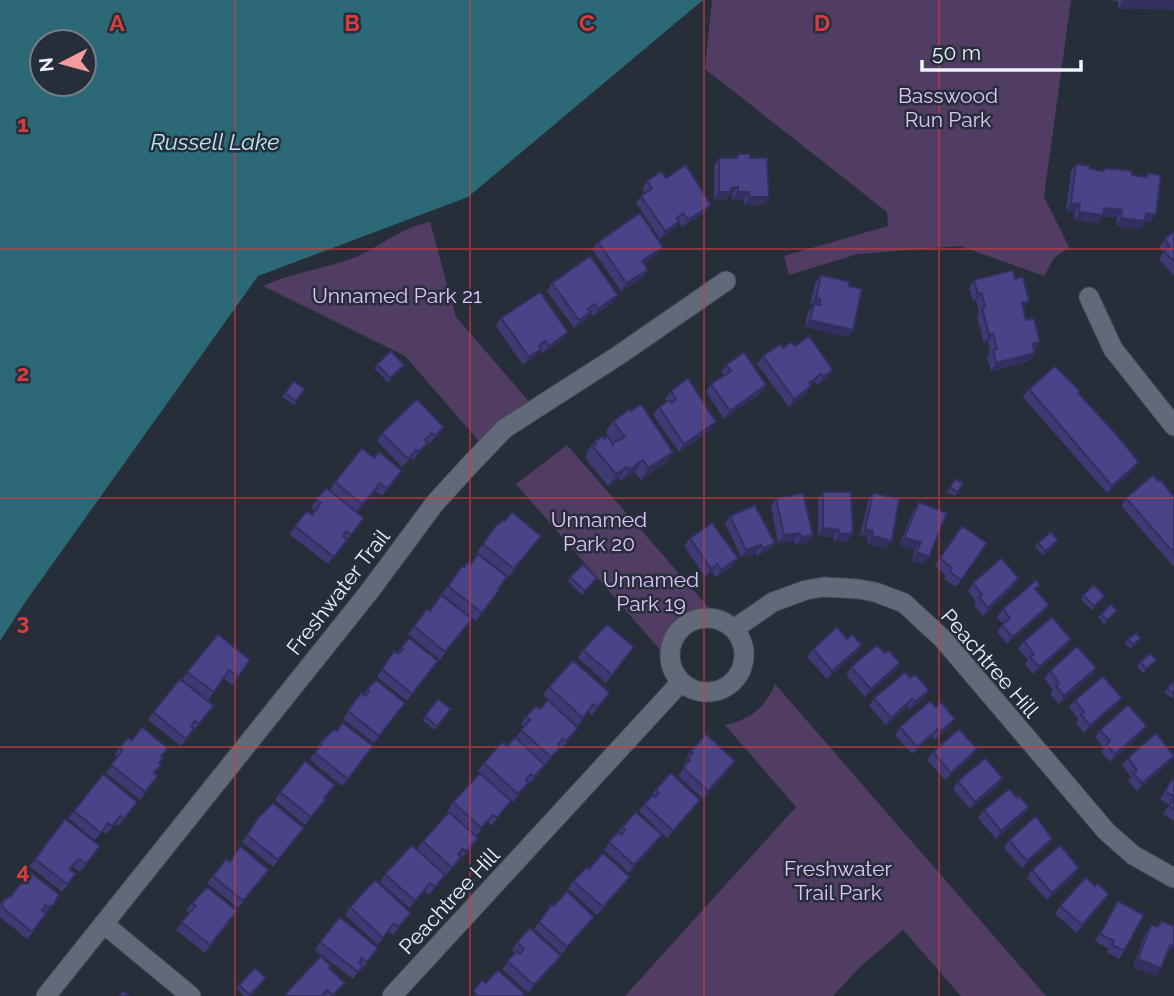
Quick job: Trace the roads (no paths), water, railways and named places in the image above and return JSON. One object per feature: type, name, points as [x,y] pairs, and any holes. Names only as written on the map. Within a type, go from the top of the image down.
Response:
[{"type":"street","name":"Freshwater Trail","points":[[46,996],[369,592],[435,503],[504,429],[619,355],[726,281]]},
{"type":"street","points":[[1089,297],[1113,349],[1174,426]]},
{"type":"street","name":"Peachtree Hill","points":[[734,629],[789,594],[824,587],[875,592],[904,603],[943,639],[1106,831],[1133,855],[1174,878]]},
{"type":"street","points":[[713,619],[734,629],[744,652],[743,665],[734,680],[717,691],[704,692],[681,682],[670,661],[674,638],[682,629],[690,622],[713,619]]},
{"type":"street","name":"Peachtree Hill","points":[[392,996],[681,682]]},
{"type":"street","points":[[105,925],[191,996]]},
{"type":"water","name":"Russell Lake","points":[[0,0],[703,0],[468,197],[258,276],[0,641]]},
{"type":"park label","name":"Basswood Run Park","points":[[948,107]]},
{"type":"park label","name":"Unnamed Park 21","points":[[397,295]]},
{"type":"park label","name":"Unnamed Park 20","points":[[599,531]]},
{"type":"park label","name":"Unnamed Park 19","points":[[651,591]]},
{"type":"park label","name":"Freshwater Trail Park","points":[[838,880]]}]
